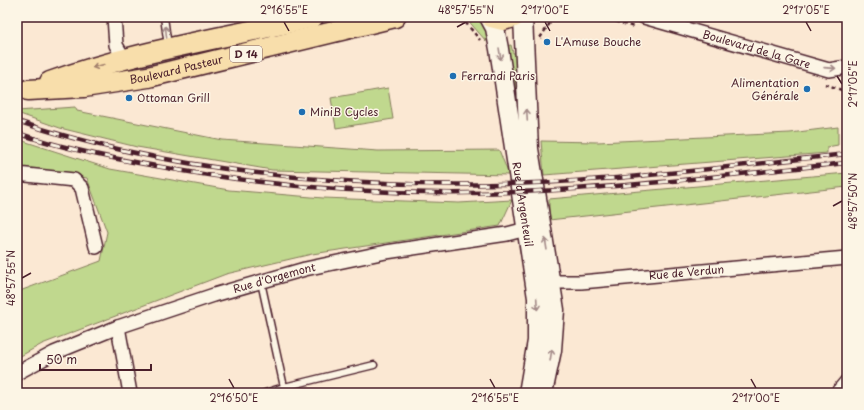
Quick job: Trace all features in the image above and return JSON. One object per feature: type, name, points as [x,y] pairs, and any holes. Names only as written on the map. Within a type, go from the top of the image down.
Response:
[{"type":"main road","name":"Boulevard Pasteur","points":[[23,92],[81,71],[172,47],[270,17]]},
{"type":"main road","name":"Boulevard Pasteur","points":[[172,47],[236,35],[313,17]]},
{"type":"main road","name":"Boulevard Pasteur","points":[[96,85],[149,65],[344,17]]},
{"type":"main road","name":"Boulevard Pasteur","points":[[23,92],[96,85],[148,77],[395,17]]},
{"type":"main road","points":[[490,17],[502,20],[514,17]]},
{"type":"main road","name":"Rue d'Argenteuil","points":[[490,17],[497,34],[534,225],[552,282],[555,310],[554,332],[543,393]]},
{"type":"main road","name":"Rue d'Argenteuil","points":[[523,17],[534,225],[533,265],[538,326],[536,356],[528,393]]},
{"type":"street","points":[[114,17],[116,45],[124,59]]},
{"type":"street","name":"Boulevard de la Gare","points":[[644,17],[829,70],[847,67]]},
{"type":"street","points":[[17,174],[74,180],[82,188],[96,247]]},
{"type":"street","name":"Rue d'Orgemont","points":[[17,373],[54,353],[118,327],[214,295],[305,269],[386,252],[534,225]]},
{"type":"street","name":"Rue de Verdun","points":[[552,282],[581,282],[847,258]]},
{"type":"street","points":[[533,265],[552,282]]},
{"type":"street","points":[[118,327],[130,393]]},
{"type":"street","points":[[837,393],[847,381]]},
{"type":"lane","points":[[164,17],[172,47]]},
{"type":"lane","points":[[261,282],[284,387]]},
{"type":"lane","points":[[266,393],[284,387],[374,365]]},
{"type":"path","points":[[461,17],[483,43]]},
{"type":"path","points":[[539,40],[554,17]]},
{"type":"green space","points":[[465,17],[477,17],[483,23],[491,40],[486,41]]},
{"type":"green space","points":[[511,45],[513,53],[517,53],[518,105],[515,106],[506,46]]},
{"type":"green space","points":[[388,88],[393,119],[336,128],[331,98]]},
{"type":"green space","points":[[75,107],[77,111],[222,140],[378,151],[499,150],[509,175],[272,170],[137,147],[60,128],[17,113],[17,111]]},
{"type":"green space","points":[[838,127],[838,145],[827,147],[827,153],[544,175],[541,141],[598,142],[790,133]]},
{"type":"green space","points":[[17,139],[110,169],[229,190],[323,198],[459,203],[512,200],[500,226],[312,254],[226,274],[42,344],[17,358],[17,292],[101,261],[107,232],[87,178],[21,167],[22,160],[17,159]]},
{"type":"green space","points":[[847,173],[847,187],[549,220],[549,199]]},
{"type":"railway","points":[[17,121],[74,138],[194,164],[255,173],[379,183],[543,183],[673,173],[847,154]]},
{"type":"railway","points":[[17,133],[68,148],[103,156],[206,175],[306,187],[407,193],[508,192],[594,188],[667,182],[847,163]]},
{"type":"place","name":"L'Amuse Bouche","points":[[547,42]]},
{"type":"place","name":"Ferrandi Paris","points":[[453,76]]},
{"type":"place","name":"Alimentation Générale","points":[[807,89]]},
{"type":"place","name":"Ottoman Grill","points":[[129,98]]},
{"type":"place","name":"MiniB Cycles","points":[[302,112]]}]
